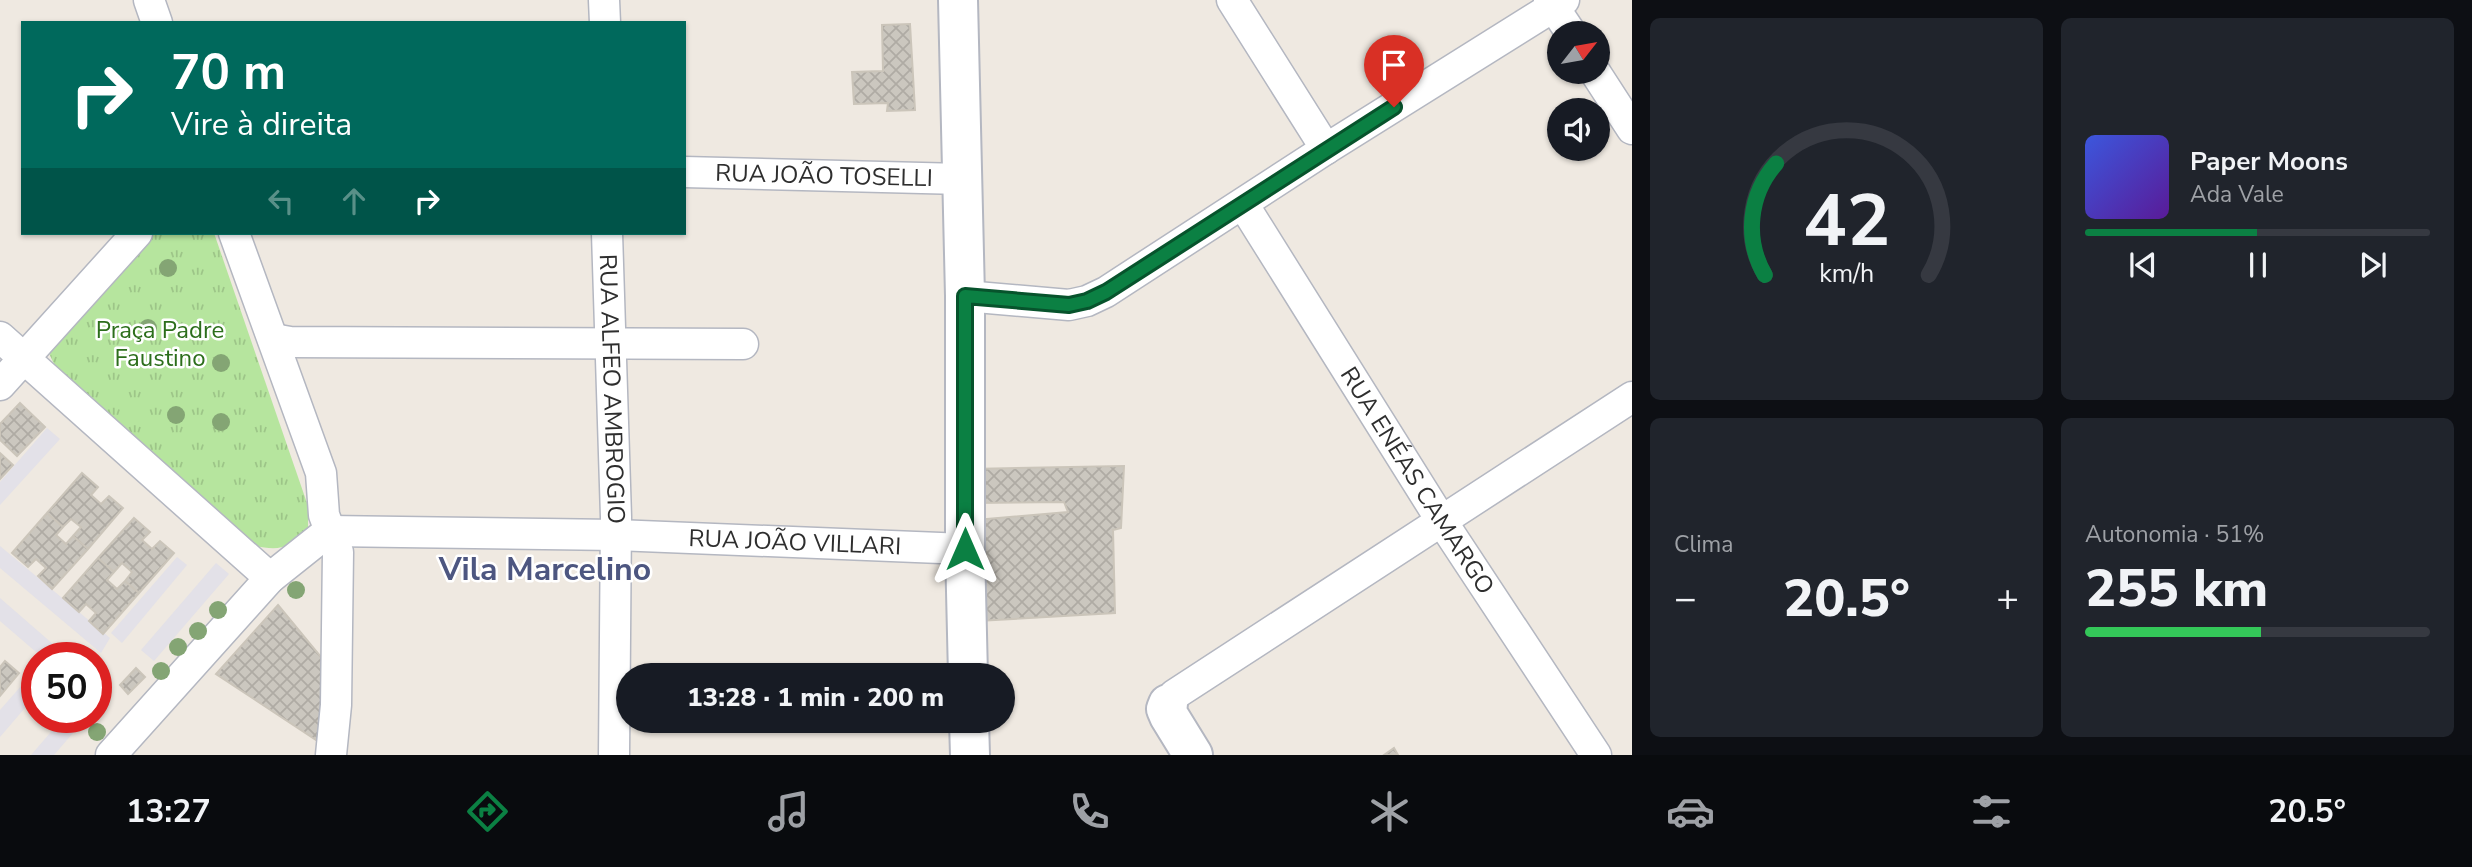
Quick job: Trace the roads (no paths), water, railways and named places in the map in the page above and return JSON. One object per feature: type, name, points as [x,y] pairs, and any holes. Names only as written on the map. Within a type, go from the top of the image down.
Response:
[{"type":"main road","points":[[958,0],[965,296],[968,663]]},
{"type":"main road","points":[[1168,704],[1168,716],[1193,755]]},
{"type":"main road","points":[[969,733],[970,755]]},
{"type":"street","points":[[149,0],[156,21]]},
{"type":"street","points":[[604,0],[605,21]]},
{"type":"street","points":[[1232,0],[1325,149]]},
{"type":"street","points":[[965,296],[1069,305],[1087,301],[1106,292],[1555,2],[1565,21]]},
{"type":"street","points":[[1603,84],[1632,129]]},
{"type":"street","name":"RUA JOÃO TOSELLI","points":[[686,172],[962,179]]},
{"type":"street","name":"RUA ENÉAS CAMARGO","points":[[1243,204],[1441,520],[1596,755]]},
{"type":"street","points":[[0,385],[134,235]]},
{"type":"street","points":[[235,235],[321,472],[324,515],[338,552],[336,705],[331,755]]},
{"type":"street","name":"RUA ALFEO AMBROGIO","points":[[607,235],[616,535],[614,755]]},
{"type":"street","points":[[0,337],[270,578]]},
{"type":"street","points":[[273,340],[743,344]]},
{"type":"street","points":[[1168,704],[1174,695],[1632,397]]},
{"type":"street","points":[[111,755],[270,578],[329,531]]},
{"type":"street","name":"RUA JOÃO VILLARI","points":[[329,531],[616,535],[965,549]]},
{"type":"district","name":"Vila Marcelino","points":[[545,569]]},
{"type":"park label","name":"Praça Padre Faustino","points":[[160,344]]}]
